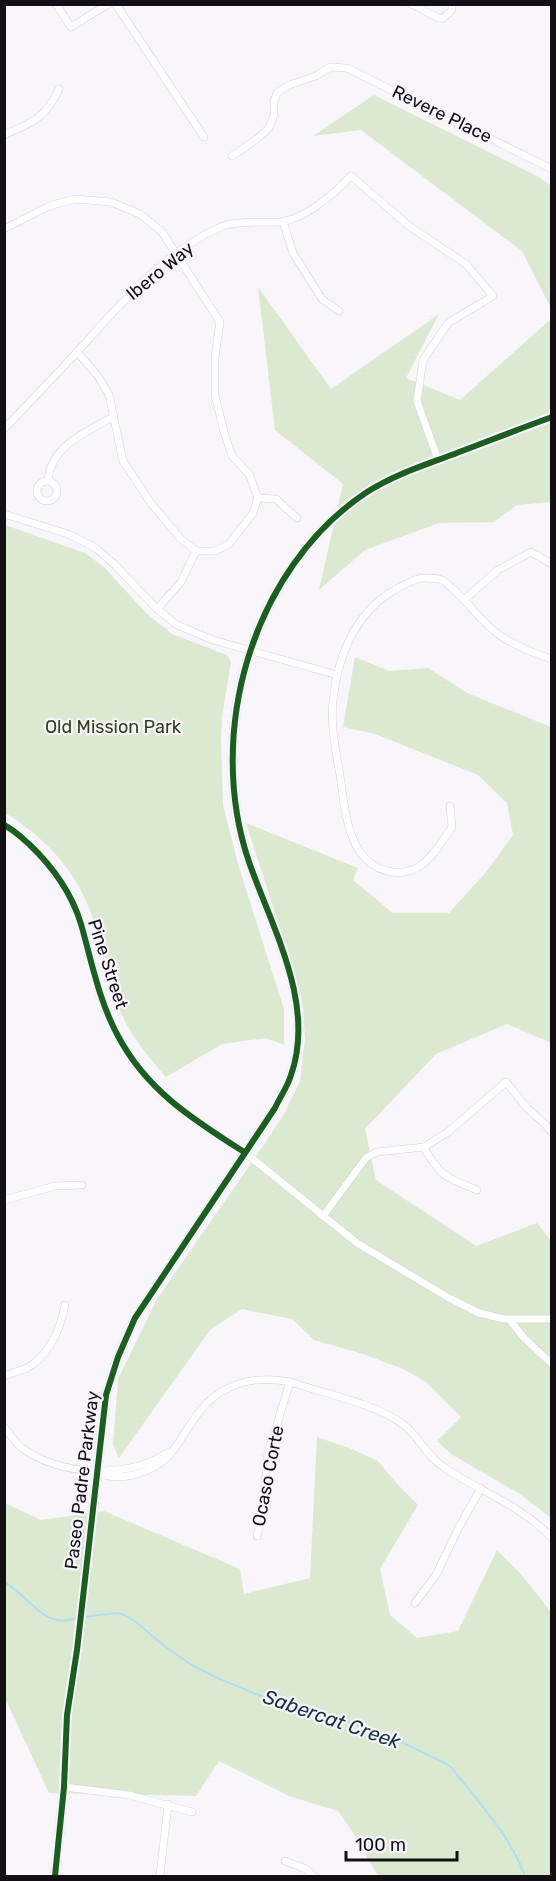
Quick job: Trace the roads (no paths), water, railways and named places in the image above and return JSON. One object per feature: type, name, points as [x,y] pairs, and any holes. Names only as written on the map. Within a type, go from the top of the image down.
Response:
[{"type":"main road","name":"Paseo Padre Parkway","points":[[55,1876],[64,1787],[67,1716],[77,1650],[82,1590],[106,1395],[118,1356],[135,1318],[275,1108],[291,1075],[298,1041],[297,1007],[288,966],[248,859],[235,806],[233,748],[249,649],[274,592],[299,555],[342,509],[400,473],[552,417]]},
{"type":"street","points":[[56,4],[71,27],[108,4]]},
{"type":"street","points":[[114,4],[124,15],[204,136]]},
{"type":"street","points":[[411,4],[431,16],[442,19],[452,10],[452,4]]},
{"type":"street","name":"Revere Place","points":[[232,156],[270,128],[274,115],[274,101],[278,93],[289,85],[316,76],[330,67],[347,68],[552,169]]},
{"type":"street","points":[[4,135],[34,122],[52,106],[59,89]]},
{"type":"street","name":"Ibero Way","points":[[4,429],[125,298],[177,252],[218,228],[240,223],[283,221],[316,207],[335,194],[351,176],[409,226],[466,264],[493,296],[448,323],[423,360],[417,401],[438,460]]},
{"type":"street","points":[[5,226],[49,206],[75,199],[111,202],[140,214],[162,232],[177,252],[220,322],[215,356],[215,394],[232,456],[249,474],[258,498],[253,513],[229,544],[215,551],[196,551],[181,539],[150,502],[123,460],[109,394],[98,376],[77,352]]},
{"type":"street","points":[[283,221],[293,253],[322,299],[339,311]]},
{"type":"street","points":[[48,480],[49,467],[76,437],[113,417]]},
{"type":"street","points":[[258,498],[276,499],[297,518]]},
{"type":"street","points":[[4,514],[68,534],[96,548],[156,609],[177,625],[213,639],[338,675]]},
{"type":"street","points":[[156,609],[182,582],[196,551]]},
{"type":"street","points":[[465,599],[498,570],[531,552],[552,564]]},
{"type":"street","points":[[450,806],[452,827],[421,866],[408,871],[394,873],[381,870],[369,863],[353,840],[344,805],[334,740],[333,702],[338,675],[348,642],[355,628],[381,598],[398,588],[422,578],[442,580],[465,599],[496,633],[525,651],[552,659]]},
{"type":"street","name":"Pine Street","points":[[4,825],[13,829],[41,856],[65,887],[81,922],[100,998],[118,1037],[135,1064],[160,1093],[183,1112],[244,1152],[357,1244],[449,1298],[480,1313],[509,1319],[552,1319]]},
{"type":"street","points":[[323,1216],[366,1158],[377,1152],[424,1147],[448,1132],[506,1082],[527,1108],[552,1133]]},
{"type":"street","points":[[424,1147],[433,1165],[450,1180],[477,1190]]},
{"type":"street","points":[[4,1200],[55,1186],[82,1185]]},
{"type":"street","points":[[4,1376],[27,1367],[48,1348],[60,1327],[64,1305]]},
{"type":"street","points":[[509,1319],[524,1338],[552,1364]]},
{"type":"street","points":[[4,1427],[20,1447],[42,1460],[65,1468],[97,1472],[106,1477],[116,1478],[144,1472],[163,1462],[208,1402],[225,1390],[253,1380],[276,1379],[389,1415],[405,1426],[442,1467],[515,1508],[534,1521],[552,1538]]},
{"type":"street","name":"Ocaso Corte","points":[[257,1536],[268,1453],[290,1382]]},
{"type":"street","points":[[415,1603],[436,1575],[481,1488]]},
{"type":"street","points":[[64,1787],[129,1795],[192,1812]]},
{"type":"street","points":[[160,1876],[168,1804]]},
{"type":"street","points":[[285,1861],[306,1869],[313,1876]]},
{"type":"waterway","name":"Sabercat Creek","points":[[4,1582],[46,1616],[65,1621],[77,1618]]},
{"type":"waterway","name":"Sabercat Creek","points":[[83,1617],[122,1614],[136,1622],[190,1664],[215,1677],[292,1709],[347,1721],[389,1736],[445,1763],[452,1768],[483,1806],[511,1847],[525,1876]]},
{"type":"park label","name":"Old Mission Park","points":[[113,727]]}]
